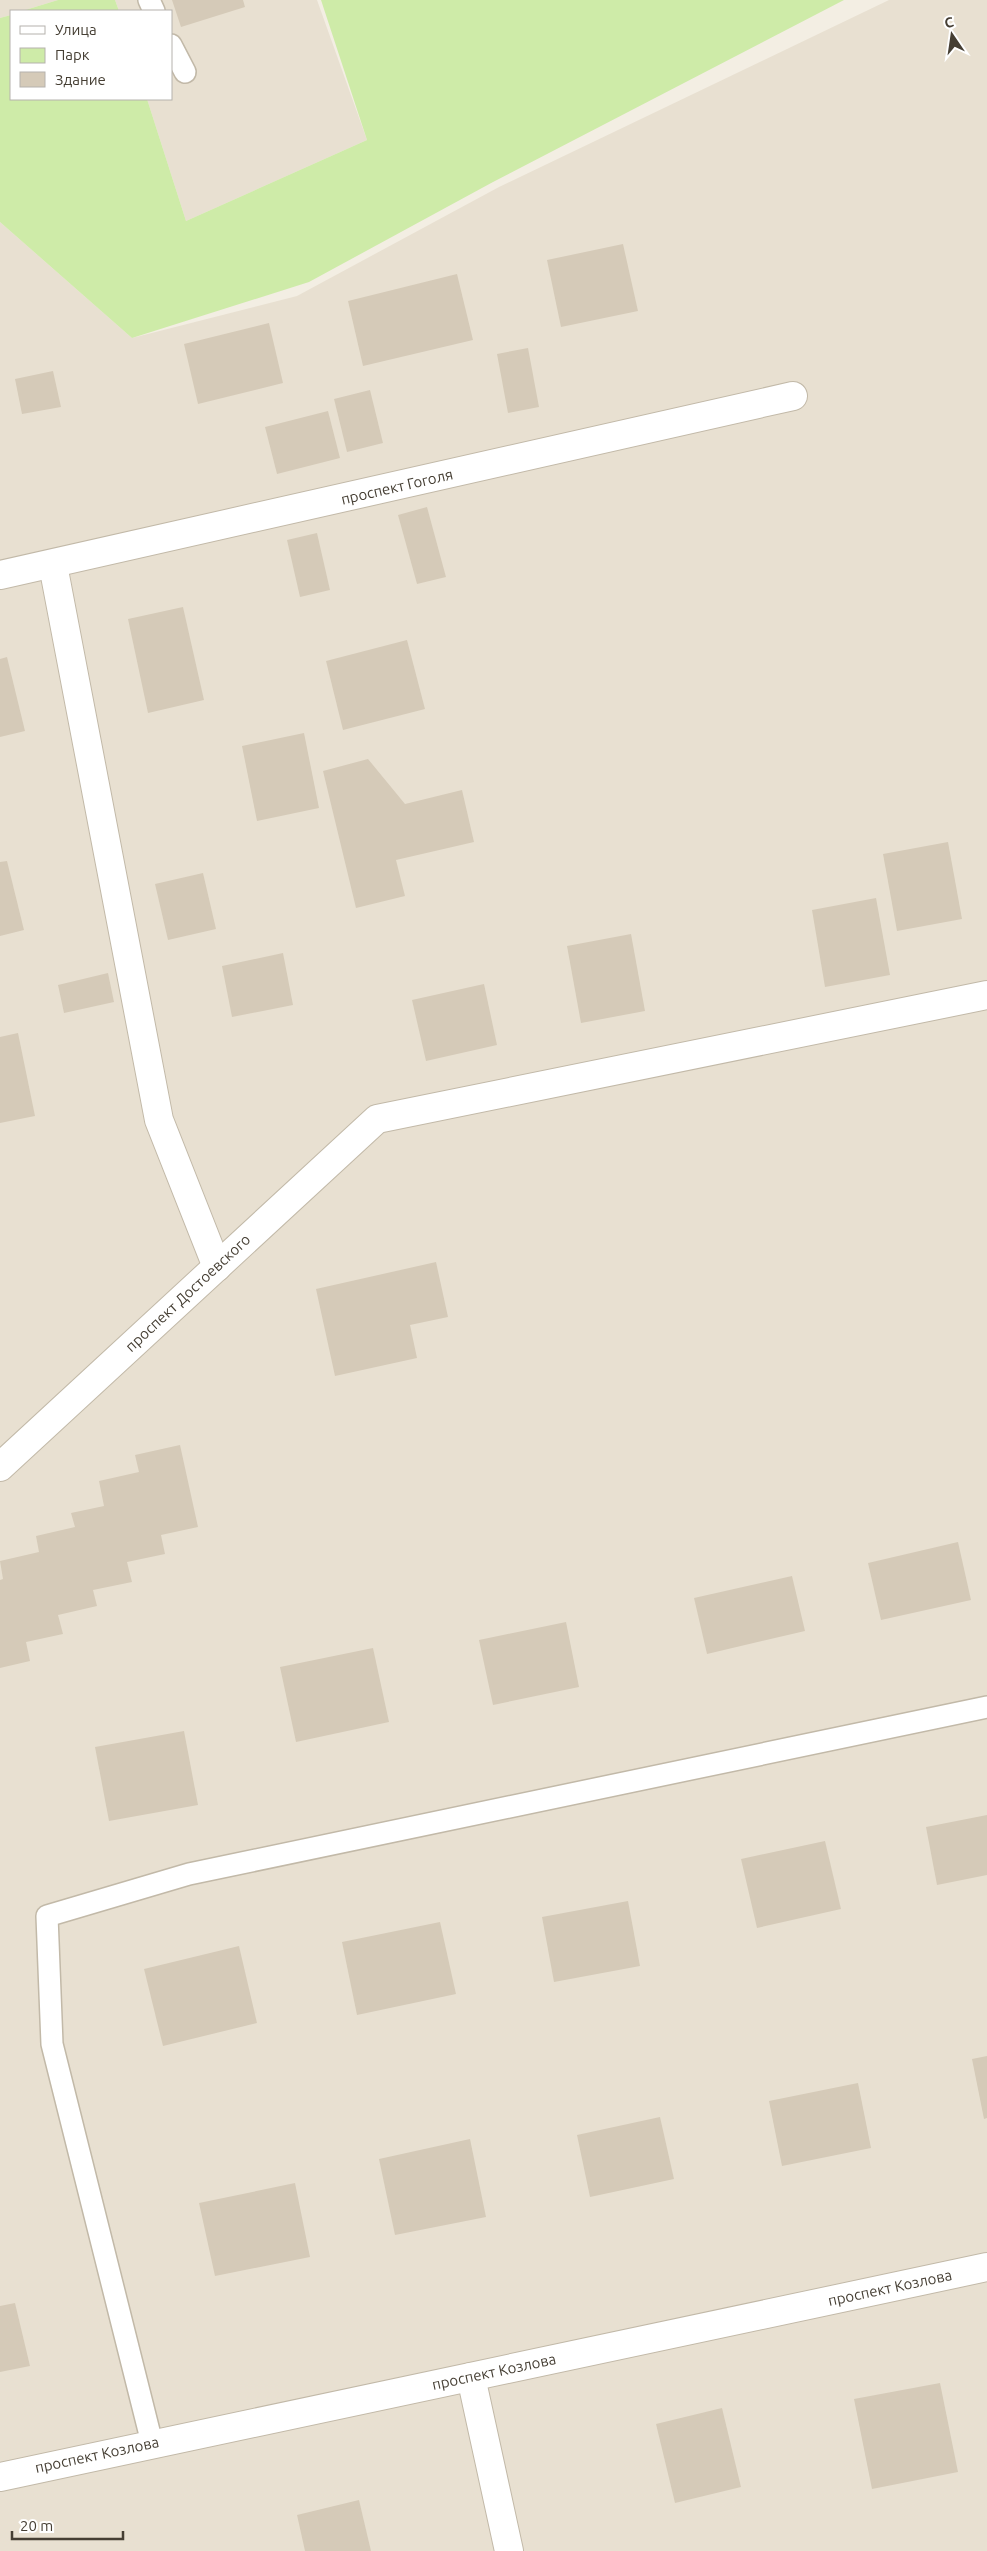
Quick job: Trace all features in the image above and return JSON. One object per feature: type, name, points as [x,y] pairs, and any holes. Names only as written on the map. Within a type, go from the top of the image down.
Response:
[{"type":"street","name":"проспект Гоголя","points":[[0,576],[793,396]]},
{"type":"street","points":[[53,565],[159,1120],[217,1267]]},
{"type":"street","name":"проспект Достоевского","points":[[0,1467],[377,1119],[987,995]]},
{"type":"street","name":"проспект Козлова","points":[[0,2476],[987,2267]]},
{"type":"street","points":[[471,2377],[509,2551]]},
{"type":"lane","points":[[172,47],[185,72]]},
{"type":"lane","points":[[152,2443],[52,2044],[46,1916],[189,1874],[987,1707]]},
{"type":"shaded area","points":[[0,0],[58,0],[25,10],[10,10],[10,15],[0,18]]},
{"type":"shaded area","points":[[115,0],[317,0],[367,140],[186,221],[147,100],[172,100],[172,10],[119,10]]},
{"type":"shaded area","points":[[889,0],[987,0],[987,2551],[0,2551],[0,222],[132,338],[297,296],[499,187]]},
{"type":"green space","points":[[58,0],[115,0],[119,10],[25,10]]},
{"type":"green space","points":[[321,0],[844,0],[493,182],[309,282],[132,338],[0,222],[0,18],[10,15],[10,100],[147,100],[186,221],[367,140]]},
{"type":"building","points":[[172,0],[243,0],[245,7],[181,27]]},
{"type":"building","points":[[623,244],[638,311],[561,327],[547,260]]},
{"type":"building","points":[[457,274],[473,340],[363,366],[348,301]]},
{"type":"building","points":[[269,323],[283,383],[198,404],[184,344]]},
{"type":"building","points":[[528,348],[539,407],[508,413],[497,354]]},
{"type":"building","points":[[53,371],[61,407],[22,414],[15,379]]},
{"type":"building","points":[[370,390],[383,443],[347,452],[334,399]]},
{"type":"building","points":[[328,411],[340,458],[277,474],[265,427]]},
{"type":"building","points":[[427,507],[446,577],[417,584],[398,515]]},
{"type":"building","points":[[317,533],[330,590],[300,597],[287,540]]},
{"type":"building","points":[[183,607],[204,700],[148,713],[128,619]]},
{"type":"building","points":[[407,640],[425,709],[343,730],[326,661]]},
{"type":"building","points":[[7,657],[25,731],[0,737],[0,659]]},
{"type":"building","points":[[304,733],[319,808],[257,821],[242,746]]},
{"type":"building","points":[[368,759],[405,804],[462,790],[474,842],[396,860],[405,896],[356,908],[323,771]]},
{"type":"building","points":[[948,842],[962,919],[897,931],[883,854]]},
{"type":"building","points":[[7,861],[24,930],[0,936],[0,862]]},
{"type":"building","points":[[203,873],[216,929],[168,940],[155,884]]},
{"type":"building","points":[[876,898],[890,975],[825,987],[812,910]]},
{"type":"building","points":[[631,934],[645,1011],[581,1023],[567,946]]},
{"type":"building","points":[[283,953],[293,1005],[232,1017],[222,966]]},
{"type":"building","points":[[108,973],[114,1002],[64,1013],[58,985]]},
{"type":"building","points":[[484,984],[497,1045],[426,1061],[412,1000]]},
{"type":"building","points":[[18,1033],[35,1116],[0,1123],[0,1037]]},
{"type":"building","points":[[436,1262],[448,1317],[410,1325],[417,1358],[335,1376],[316,1289]]},
{"type":"building","points":[[180,1445],[198,1527],[161,1535],[165,1554],[127,1562],[132,1582],[93,1590],[97,1606],[58,1615],[63,1634],[26,1642],[30,1661],[0,1668],[0,1580],[3,1579],[0,1561],[39,1552],[36,1536],[75,1527],[71,1513],[104,1506],[99,1481],[139,1472],[135,1455]]},
{"type":"building","points":[[958,1542],[971,1600],[881,1620],[868,1563]]},
{"type":"building","points":[[792,1576],[805,1631],[707,1654],[694,1598]]},
{"type":"building","points":[[566,1622],[579,1687],[493,1705],[479,1640]]},
{"type":"building","points":[[373,1648],[389,1722],[296,1742],[280,1667]]},
{"type":"building","points":[[184,1731],[198,1805],[109,1821],[95,1747]]},
{"type":"building","points":[[987,1815],[987,1875],[937,1885],[926,1827]]},
{"type":"building","points":[[825,1841],[841,1909],[757,1928],[741,1859]]},
{"type":"building","points":[[628,1901],[640,1966],[554,1982],[542,1917]]},
{"type":"building","points":[[440,1922],[456,1994],[357,2015],[342,1942]]},
{"type":"building","points":[[239,1946],[257,2023],[163,2046],[144,1969]]},
{"type":"building","points":[[987,2056],[987,2118],[984,2119],[972,2059]]},
{"type":"building","points":[[858,2083],[871,2148],[782,2166],[769,2101]]},
{"type":"building","points":[[660,2117],[674,2179],[590,2197],[577,2135]]},
{"type":"building","points":[[470,2139],[486,2217],[395,2235],[379,2159]]},
{"type":"building","points":[[295,2183],[310,2257],[215,2276],[199,2203]]},
{"type":"building","points":[[15,2303],[30,2366],[0,2372],[0,2306]]},
{"type":"building","points":[[940,2383],[958,2472],[872,2489],[854,2399]]},
{"type":"building","points":[[722,2408],[741,2487],[675,2503],[656,2424]]},
{"type":"building","points":[[359,2500],[371,2551],[305,2551],[297,2515]]}]
